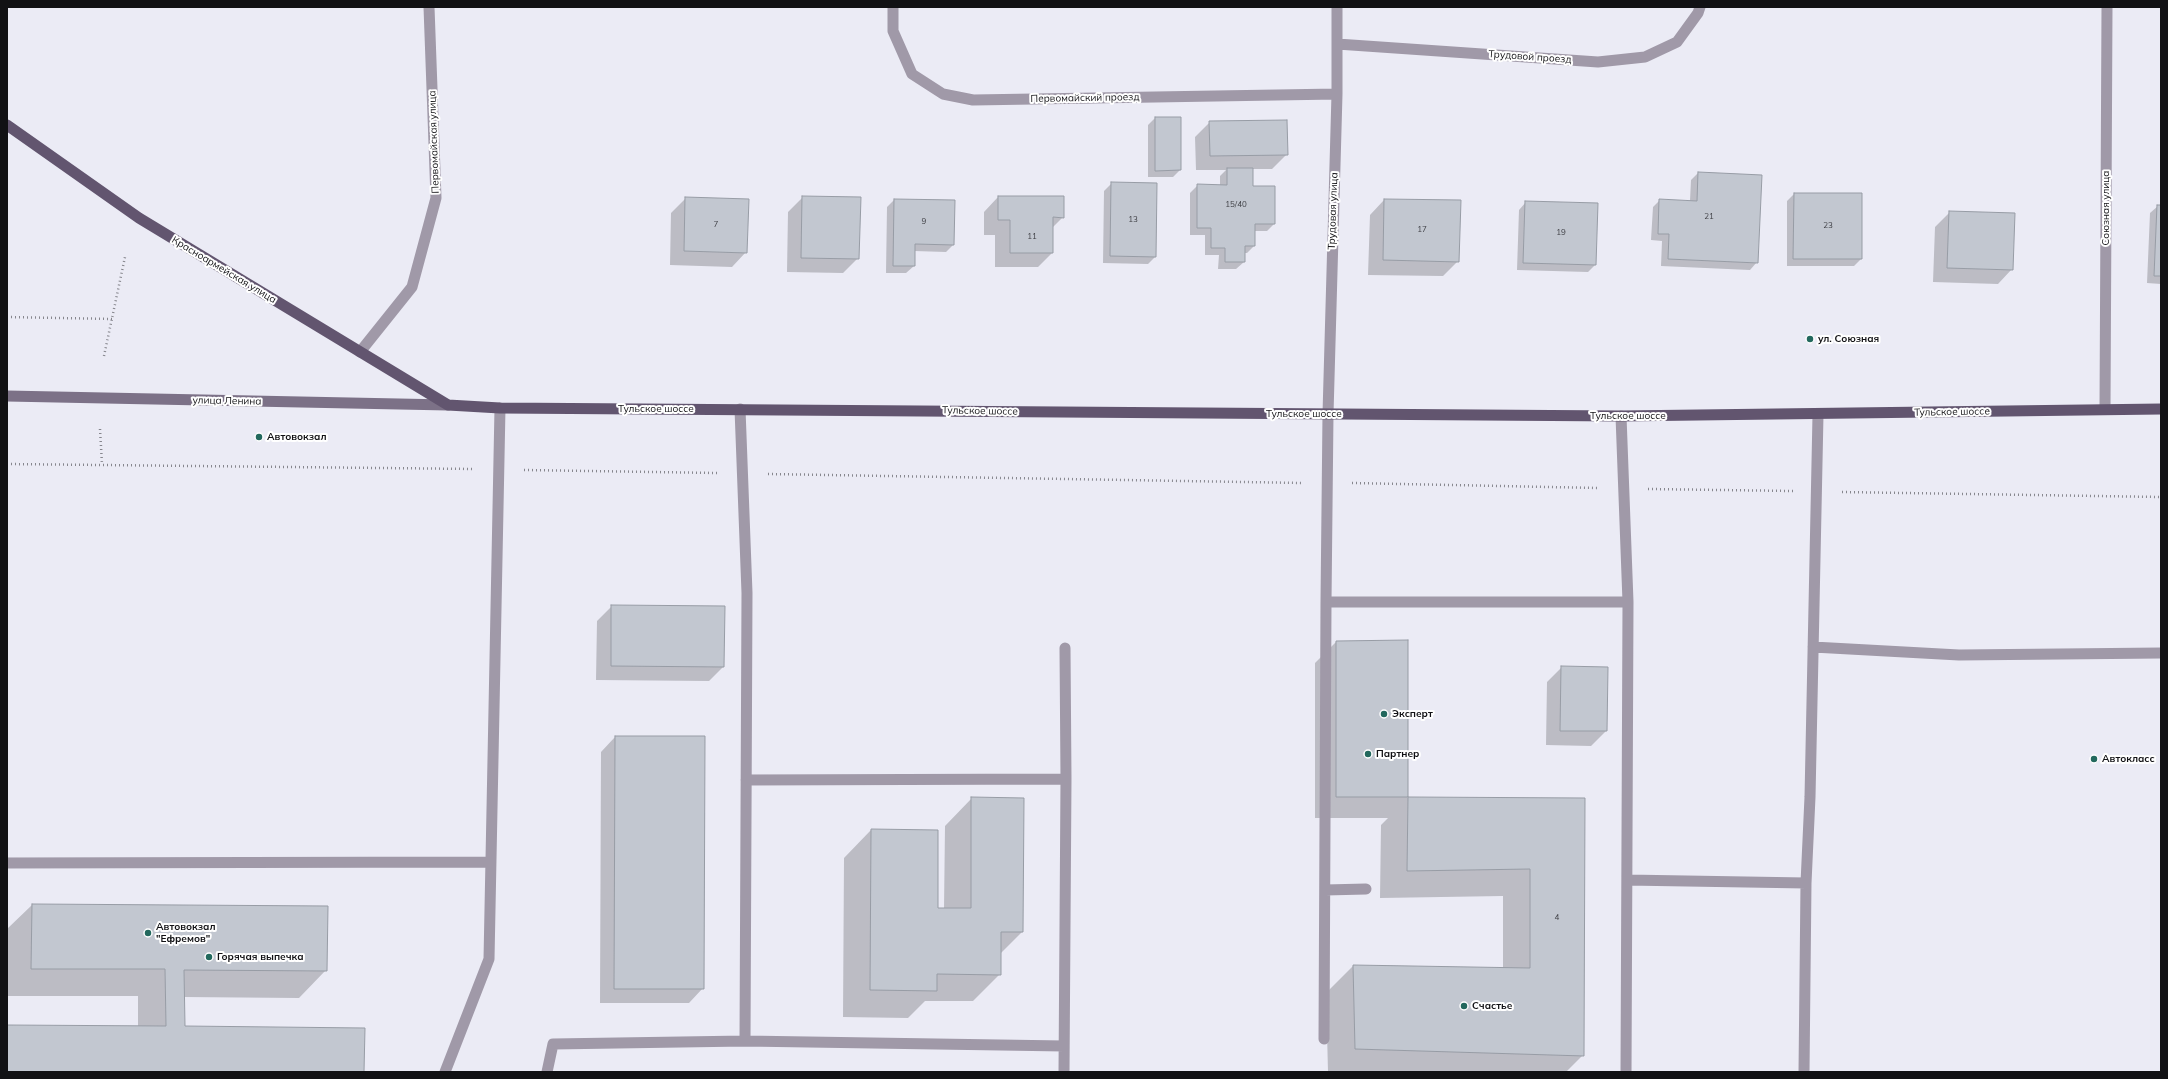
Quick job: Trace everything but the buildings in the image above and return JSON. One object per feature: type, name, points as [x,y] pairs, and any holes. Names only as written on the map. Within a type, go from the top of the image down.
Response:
[{"type":"main road","name":"Красноармейская улица","points":[[7,125],[139,218],[448,405]]},
{"type":"main road","name":"улица Ленина","points":[[7,396],[448,405]]},
{"type":"main road","name":"Тульское шоссе","points":[[448,405],[500,408],[1621,416],[1818,415],[2161,408]]},
{"type":"street","name":"Первомайская улица","points":[[360,352],[412,288],[436,198],[429,7]]},
{"type":"street","name":"Первомайский проезд","points":[[893,7],[893,30],[912,74],[943,94],[973,100],[1337,94]]},
{"type":"street","name":"Трудовая улица","points":[[1324,1039],[1327,483],[1337,94],[1336,7]]},
{"type":"street","name":"Трудовой проезд","points":[[1336,44],[1598,62],[1645,58],[1678,42],[1698,13],[1700,7]]},
{"type":"street","name":"Союзная улица","points":[[2105,409],[2107,7]]},
{"type":"street","points":[[445,1072],[490,959],[500,408]]},
{"type":"street","points":[[740,409],[747,593],[745,1041]]},
{"type":"street","points":[[1804,1072],[1806,882],[1810,797],[1818,415]]},
{"type":"street","points":[[1621,416],[1628,602],[1626,1072]]},
{"type":"street","points":[[1326,602],[1628,602]]},
{"type":"street","points":[[1813,647],[1959,654],[2161,653]]},
{"type":"street","points":[[1064,1072],[1066,779],[1065,648]]},
{"type":"street","points":[[746,780],[1066,779]]},
{"type":"street","points":[[7,863],[491,862]]},
{"type":"street","points":[[1627,880],[1806,882]]},
{"type":"street","points":[[1325,890],[1366,889]]},
{"type":"street","points":[[547,1072],[553,1044],[745,1041],[1064,1046]]},
{"type":"path","points":[[104,356],[126,257]]},
{"type":"path","points":[[7,317],[112,319]]},
{"type":"path","points":[[100,430],[102,464]]},
{"type":"path","points":[[7,464],[499,470],[2161,497]]},
{"type":"place","name":"ул. Союзная","points":[[1810,339]]},
{"type":"place","name":"Автовокзал","points":[[259,437]]},
{"type":"place","name":"Эксперт","points":[[1384,714]]},
{"type":"place","name":"Партнер","points":[[1368,754]]},
{"type":"place","name":"Автокласс","points":[[2094,759]]},
{"type":"place","name":"Автовокзал \"Ефремов\"","points":[[148,933]]},
{"type":"place","name":"Горячая выпечка","points":[[209,957]]},
{"type":"place","name":"Счастье","points":[[1464,1006]]}]
